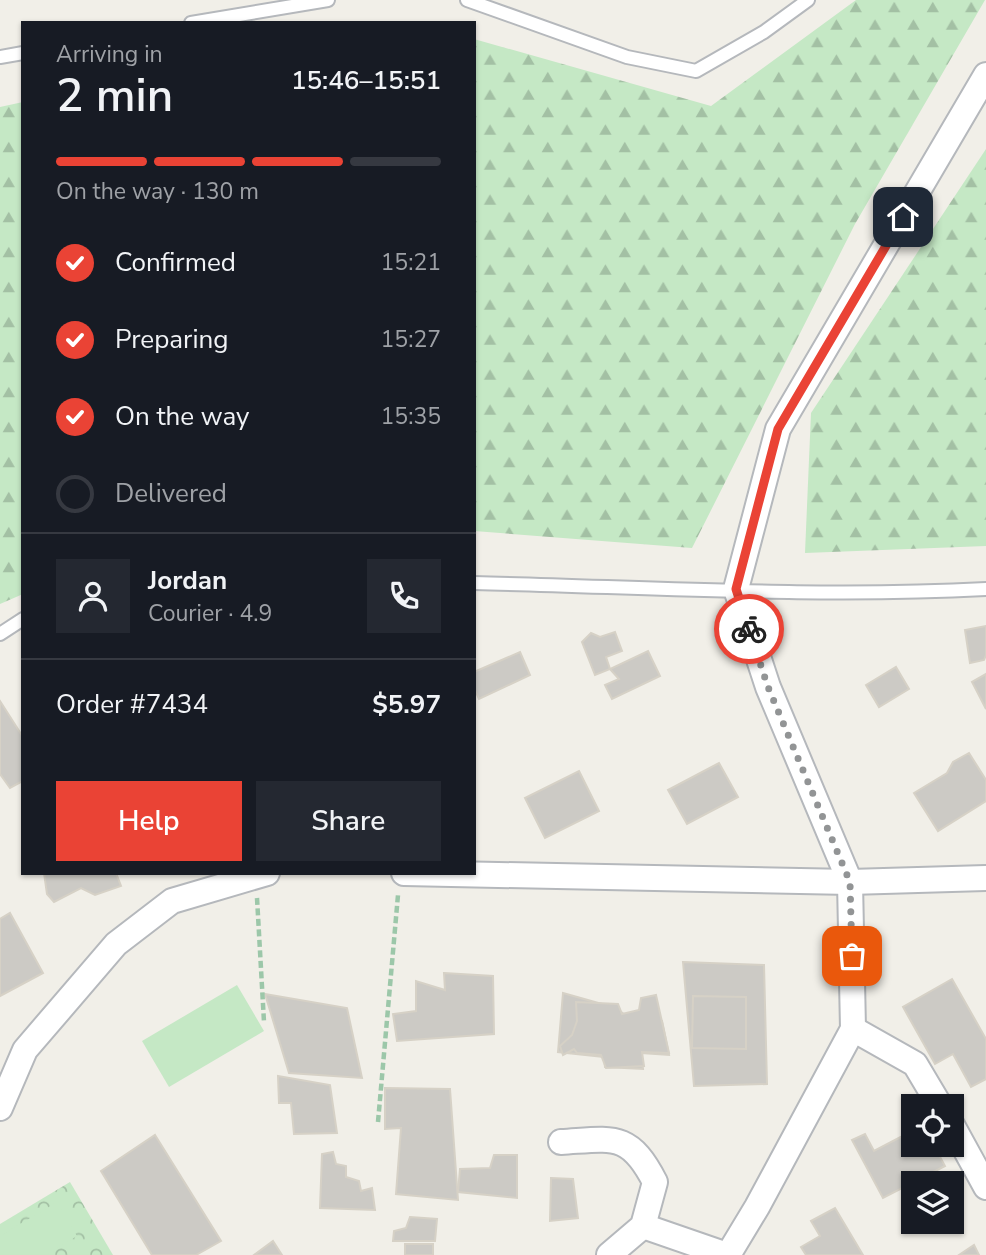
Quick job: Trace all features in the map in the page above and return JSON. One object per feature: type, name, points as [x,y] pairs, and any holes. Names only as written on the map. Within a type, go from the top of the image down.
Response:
[{"type":"street","points":[[643,1226],[727,1255],[757,1207],[853,1029],[850,882],[768,687],[736,589],[778,429],[986,75]]},
{"type":"street","points":[[0,1108],[26,1051],[116,944],[172,901],[261,875]]},
{"type":"street","points":[[401,880],[850,882],[986,878]]},
{"type":"street","points":[[853,1029],[915,1064],[933,1094]]},
{"type":"street","points":[[561,1142],[613,1139],[641,1155],[654,1182],[643,1226],[608,1255]]},
{"type":"street","points":[[964,1147],[986,1187]]},
{"type":"lane","points":[[203,21],[328,0]]},
{"type":"lane","points":[[467,0],[627,57],[696,71],[764,32],[808,0]]},
{"type":"lane","points":[[0,57],[21,53]]},
{"type":"lane","points":[[476,583],[736,589],[828,594],[986,589]]},
{"type":"lane","points":[[0,634],[21,620]]},
{"type":"path","points":[[261,875],[264,1022]]},
{"type":"path","points":[[378,1122],[401,880]]},
{"type":"green space","points":[[856,0],[985,0],[855,224],[692,548],[476,531],[476,40],[711,106]]},
{"type":"green space","points":[[21,102],[21,595],[0,604],[0,107]]},
{"type":"green space","points":[[986,149],[986,546],[805,553],[811,413]]},
{"type":"green space","points":[[237,985],[264,1031],[169,1087],[142,1041]]},
{"type":"green space","points":[[70,1182],[113,1255],[0,1255],[0,1224]]},
{"type":"green space","points":[[57,1202],[77,1236],[45,1255],[0,1255],[0,1236]]},
{"type":"building","points":[[986,626],[984,660],[970,663],[965,630]]},
{"type":"building","points":[[615,632],[622,651],[606,657],[610,669],[595,675],[582,642],[591,633],[600,637]]},
{"type":"building","points":[[648,651],[660,676],[612,699],[605,685],[619,679],[610,669]]},
{"type":"building","points":[[520,652],[530,675],[479,699],[476,692],[476,671]]},
{"type":"building","points":[[896,667],[909,689],[879,707],[866,685]]},
{"type":"building","points":[[986,674],[986,709],[972,682]]},
{"type":"building","points":[[0,701],[21,734],[21,782],[10,788],[0,774]]},
{"type":"building","points":[[969,753],[986,780],[986,801],[938,831],[914,793],[947,773],[953,762]]},
{"type":"building","points":[[719,763],[738,797],[687,824],[668,790]]},
{"type":"building","points":[[579,771],[599,811],[545,838],[525,798]]},
{"type":"building","points":[[44,875],[117,875],[121,886],[95,895],[81,888],[54,902],[47,894]]},
{"type":"building","points":[[10,913],[43,973],[0,996],[0,919]]},
{"type":"building","points":[[683,962],[764,965],[767,1084],[694,1086]]},
{"type":"building","points":[[444,973],[493,976],[494,1034],[397,1041],[393,1014],[416,1011],[416,981],[445,990]]},
{"type":"building","points":[[952,979],[986,1039],[986,1079],[971,1087],[953,1054],[935,1064],[903,1007]]},
{"type":"building","points":[[563,993],[616,1008],[625,1015],[662,1021],[669,1055],[641,1053],[643,1069],[605,1067],[604,1057],[558,1052]]},
{"type":"building","points":[[265,994],[347,1008],[362,1078],[289,1073]]},
{"type":"building","points":[[656,995],[669,1053],[642,1052],[644,1066],[606,1068],[601,1055],[577,1053],[574,1049],[563,1055],[560,1046],[572,1035],[577,1021],[576,1002],[618,1004],[622,1014],[639,1010],[641,998]]},
{"type":"building","points":[[693,996],[746,997],[746,1049],[692,1048]]},
{"type":"building","points":[[278,1076],[330,1085],[337,1133],[294,1134],[291,1103],[279,1103]]},
{"type":"building","points":[[385,1088],[450,1089],[458,1200],[396,1194],[401,1128],[385,1129]]},
{"type":"building","points":[[865,1134],[874,1151],[901,1137],[901,1157],[940,1157],[945,1166],[935,1171],[901,1171],[901,1189],[883,1198],[852,1140]]},
{"type":"building","points":[[155,1135],[221,1241],[196,1255],[152,1255],[101,1171]]},
{"type":"building","points":[[333,1152],[336,1164],[346,1166],[346,1177],[359,1181],[361,1191],[372,1188],[375,1210],[320,1208],[322,1154]]},
{"type":"building","points":[[494,1155],[517,1155],[517,1198],[458,1192],[460,1169],[490,1168]]},
{"type":"building","points":[[551,1178],[573,1179],[578,1218],[550,1221]]},
{"type":"building","points":[[835,1208],[863,1255],[806,1255],[801,1247],[820,1236],[811,1221]]},
{"type":"building","points":[[410,1217],[437,1219],[435,1241],[393,1241],[394,1231],[406,1228]]},
{"type":"building","points":[[273,1241],[282,1255],[254,1255]]},
{"type":"building","points":[[405,1244],[433,1244],[433,1255],[405,1255]]},
{"type":"building","points":[[974,1245],[979,1255],[959,1255]]},
{"type":"way so far","points":[[749,629],[768,687],[850,882],[852,956]]},
{"type":"route","points":[[749,629],[736,589],[778,429],[903,217]]}]
